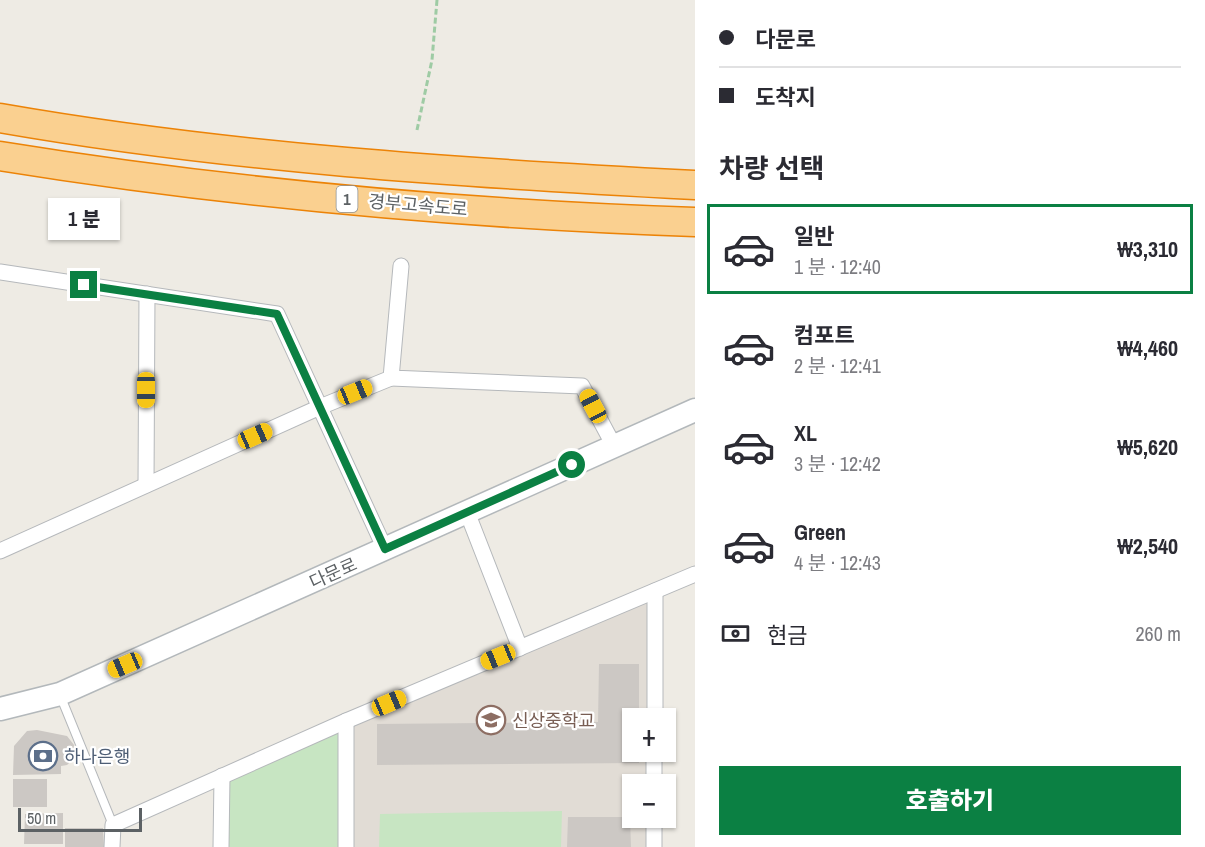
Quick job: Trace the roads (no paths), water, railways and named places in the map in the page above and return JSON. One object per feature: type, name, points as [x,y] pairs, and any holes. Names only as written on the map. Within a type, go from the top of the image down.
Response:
[{"type":"highway","name":"경부고속도로","points":[[0,118],[149,140],[365,163],[526,176],[695,185]]},
{"type":"highway","name":"경부고속도로","points":[[0,156],[137,177],[343,199],[564,216],[695,222]]},
{"type":"street","points":[[391,378],[401,266]]},
{"type":"street","points":[[0,272],[277,314],[385,549]]},
{"type":"street","points":[[146,485],[147,294]]},
{"type":"street","points":[[0,550],[320,407],[391,378],[582,386],[614,446]]},
{"type":"street","name":"다문로","points":[[0,709],[60,694],[695,410]]},
{"type":"street","points":[[467,512],[520,648]]},
{"type":"street","points":[[112,847],[112,825],[346,721],[695,574]]},
{"type":"street","points":[[655,591],[655,708]]},
{"type":"street","points":[[346,721],[346,847]]},
{"type":"street","points":[[221,847],[222,776]]},
{"type":"street","points":[[654,828],[654,847]]},
{"type":"lane","points":[[60,694],[112,825]]},
{"type":"place","name":"신상중학교","points":[[491,720]]},
{"type":"place","name":"하나은행","points":[[43,756]]}]
